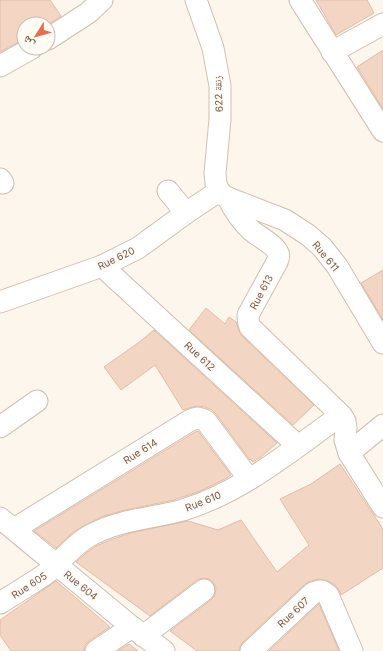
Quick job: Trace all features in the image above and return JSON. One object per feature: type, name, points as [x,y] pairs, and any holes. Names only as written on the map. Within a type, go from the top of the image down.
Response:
[{"type":"street","name":"زنقة 622","points":[[196,0],[213,48],[220,86],[220,118],[215,173],[216,184],[224,194]]},
{"type":"street","points":[[300,0],[383,131]]},
{"type":"street","points":[[56,32],[89,4]]},
{"type":"street","points":[[332,52],[383,24]]},
{"type":"street","points":[[0,66],[18,56]]},
{"type":"street","points":[[168,191],[186,213]]},
{"type":"street","name":"Rue 620","points":[[0,302],[102,266],[138,248],[186,213],[224,194]]},
{"type":"street","name":"Rue 611","points":[[224,194],[285,220],[308,234],[322,247],[337,266],[383,342]]},
{"type":"street","name":"Rue 613","points":[[224,194],[233,208],[252,231],[275,248],[279,257],[248,315],[248,324],[342,415]]},
{"type":"street","name":"Rue 612","points":[[102,266],[298,446]]},
{"type":"street","points":[[0,427],[37,401]]},
{"type":"street","points":[[342,415],[345,421],[345,440],[349,453],[382,504]]},
{"type":"street","name":"Rue 610","points":[[56,565],[73,548],[94,533],[128,521],[183,510],[217,497],[272,465],[342,415]]},
{"type":"street","name":"Rue 614","points":[[7,523],[196,418],[201,418],[206,421],[249,479]]},
{"type":"street","points":[[349,453],[383,425]]},
{"type":"street","name":"Rue 604","points":[[7,523],[56,565],[164,651]]},
{"type":"street","name":"Rue 605","points":[[0,603],[41,577],[56,565]]},
{"type":"street","points":[[96,651],[137,631],[204,590]]},
{"type":"street","name":"Rue 607","points":[[251,651],[313,593],[319,591],[322,591],[328,595],[352,651]]},
{"type":"building","points":[[0,0],[50,0],[61,16],[56,19],[56,16],[16,16],[16,43],[0,52]]},
{"type":"building","points":[[316,0],[367,0],[374,13],[336,35]]},
{"type":"building","points":[[383,50],[383,109],[357,67]]},
{"type":"building","points":[[383,270],[383,320],[361,283]]},
{"type":"building","points":[[206,308],[225,324],[229,317],[236,322],[242,336],[314,405],[293,425],[189,330]]},
{"type":"building","points":[[154,330],[277,443],[253,462],[212,410],[199,406],[183,410],[155,365],[121,390],[104,367]]},
{"type":"building","points":[[198,431],[231,475],[225,479],[200,491],[174,500],[125,510],[101,517],[71,534],[56,548],[34,531],[195,432]]},
{"type":"building","points":[[340,464],[383,529],[383,568],[341,595],[335,585],[328,581],[319,579],[305,584],[243,642],[239,651],[197,651],[170,631],[211,600],[215,595],[216,588],[213,582],[209,579],[203,578],[197,580],[150,616],[76,562],[96,546],[130,533],[188,521],[218,530],[241,520],[277,572],[309,545],[280,499],[311,484]]},
{"type":"building","points":[[56,581],[110,627],[89,641],[85,645],[84,651],[11,651],[0,635],[0,620]]},
{"type":"building","points":[[319,604],[339,651],[269,651]]},
{"type":"building","points":[[129,644],[138,651],[118,651]]}]
